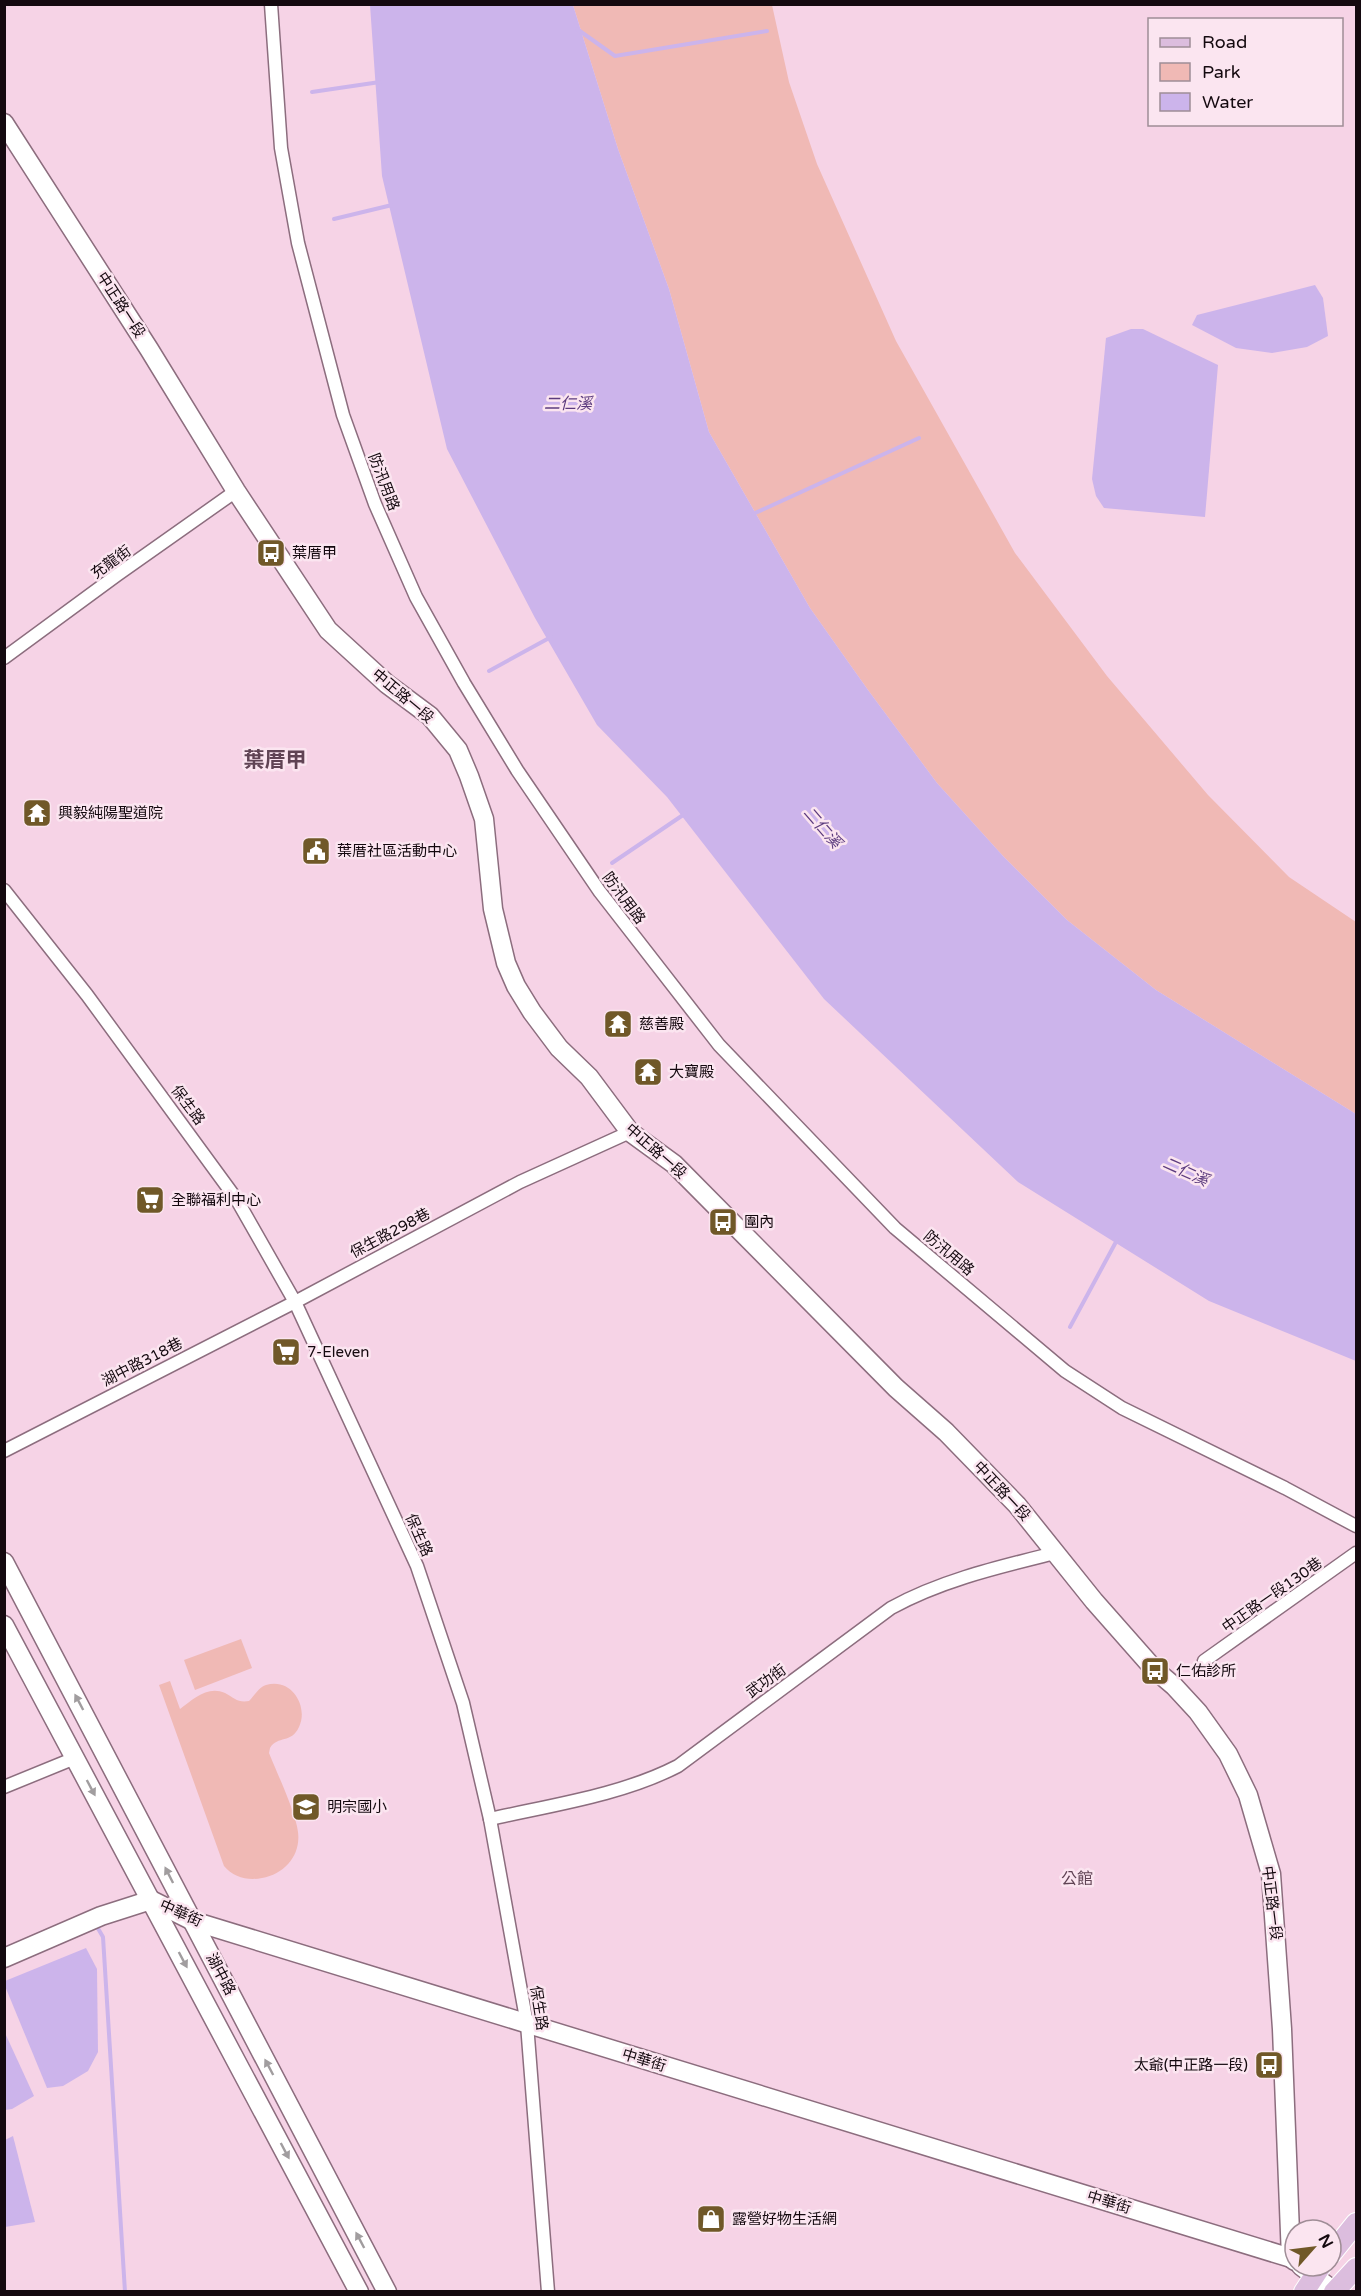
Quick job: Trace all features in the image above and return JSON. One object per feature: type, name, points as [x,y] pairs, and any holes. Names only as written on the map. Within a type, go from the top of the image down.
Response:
[{"type":"main road","points":[[1343,2239],[1356,2223]]},
{"type":"main road","points":[[1334,2291],[1356,2268]]},
{"type":"street","name":"防汛用路","points":[[271,4],[281,148],[297,243],[343,415],[375,504],[416,597],[464,683],[517,770],[600,892],[719,1045],[895,1228],[1065,1371],[1122,1408],[1285,1488],[1356,1526]]},
{"type":"street","name":"中正路一段","points":[[4,123],[139,332],[236,491],[328,630],[387,684],[430,716],[458,750],[484,819],[493,909],[506,963],[516,986],[532,1012],[559,1048],[589,1077],[630,1132],[674,1164],[896,1388],[946,1432],[1017,1505],[1154,1669],[1174,1686],[1198,1712],[1227,1754],[1248,1796],[1271,1874],[1299,2218]]},
{"type":"street","name":"充龍街","points":[[4,658],[236,491]]},
{"type":"street","name":"保生路","points":[[4,890],[87,995],[237,1200],[295,1302],[417,1566],[463,1703],[490,1819],[527,2024],[548,2292]]},
{"type":"street","name":"保生路298巷","points":[[295,1302],[500,1192],[630,1132]]},
{"type":"street","name":"湖中路318巷","points":[[4,1451],[295,1302]]},
{"type":"street","name":"武功街","points":[[490,1819],[626,1787],[657,1777],[678,1766],[891,1608],[907,1599],[969,1575],[1055,1553]]},
{"type":"street","name":"中正路一段130巷","points":[[1204,1661],[1356,1553]]},
{"type":"street","name":"湖中路","points":[[4,1562],[387,2292]]},
{"type":"street","name":"湖中路","points":[[4,1625],[359,2292]]},
{"type":"street","points":[[4,1787],[75,1758]]},
{"type":"street","name":"中華街","points":[[4,1958],[101,1916],[151,1900],[193,1921],[527,2024],[1283,2263]]},
{"type":"street","points":[[1315,2278],[1334,2291]]},
{"type":"green space","points":[[573,5],[772,5],[789,82],[817,164],[896,341],[1015,553],[1107,676],[1208,795],[1289,877],[1356,922],[1356,1114],[1156,990],[1067,920],[1003,856],[937,783],[810,608],[709,432],[669,289],[618,149]]},
{"type":"green space","points":[[241,1639],[252,1668],[195,1690],[184,1660]]},
{"type":"green space","points":[[170,1681],[180,1709],[201,1694],[213,1691],[225,1693],[236,1700],[249,1701],[263,1686],[275,1684],[290,1689],[300,1702],[301,1719],[296,1732],[273,1744],[269,1753],[290,1804],[298,1832],[294,1856],[278,1872],[257,1879],[246,1878],[232,1873],[224,1866],[159,1685]]},
{"type":"water","name":"二仁溪","points":[[370,5],[573,5],[618,149],[669,289],[709,432],[810,608],[937,783],[1003,856],[1067,920],[1156,990],[1356,1114],[1356,1361],[1209,1301],[1018,1182],[824,999],[667,797],[597,725],[535,618],[447,449],[382,176]]},
{"type":"water","points":[[1315,285],[1323,298],[1328,336],[1307,347],[1272,353],[1236,348],[1192,325],[1197,315]]},
{"type":"water","points":[[1131,329],[1143,329],[1218,365],[1205,517],[1104,508],[1096,496],[1092,479],[1106,338]]},
{"type":"water","points":[[86,1948],[97,1969],[98,2052],[88,2071],[63,2086],[47,2088],[5,1986],[5,1981]]},
{"type":"water","points":[[5,2033],[34,2096],[12,2109],[5,2110]]},
{"type":"water","points":[[13,2136],[35,2222],[5,2227],[5,2140]]},
{"type":"waterway","points":[[577,29],[615,56],[767,31]]},
{"type":"waterway","points":[[312,92],[380,82]]},
{"type":"waterway","points":[[334,219],[392,205]]},
{"type":"waterway","points":[[753,514],[919,438]]},
{"type":"waterway","points":[[489,671],[551,637]]},
{"type":"waterway","points":[[612,863],[686,813]]},
{"type":"waterway","points":[[1070,1327],[1117,1240]]},
{"type":"waterway","points":[[96,1925],[103,1937],[125,2292]]},
{"type":"place","name":"葉厝甲","points":[[271,553]]},
{"type":"place","name":"興毅純陽聖道院","points":[[37,813]]},
{"type":"place","name":"葉厝社區活動中心","points":[[316,851]]},
{"type":"place","name":"慈善殿","points":[[618,1024]]},
{"type":"place","name":"大寶殿","points":[[648,1072]]},
{"type":"place","name":"全聯福利中心","points":[[150,1200]]},
{"type":"place","name":"圍內","points":[[723,1222]]},
{"type":"place","name":"7-Eleven","points":[[286,1352]]},
{"type":"place","name":"仁佑診所","points":[[1155,1671]]},
{"type":"place","name":"明宗國小","points":[[306,1807]]},
{"type":"place","name":"太爺(中正路一段)","points":[[1269,2065]]},
{"type":"place","name":"露營好物生活網","points":[[711,2219]]},
{"type":"district","name":"葉厝甲","points":[[275,760]]},
{"type":"district","name":"公館","points":[[1077,1878]]}]
